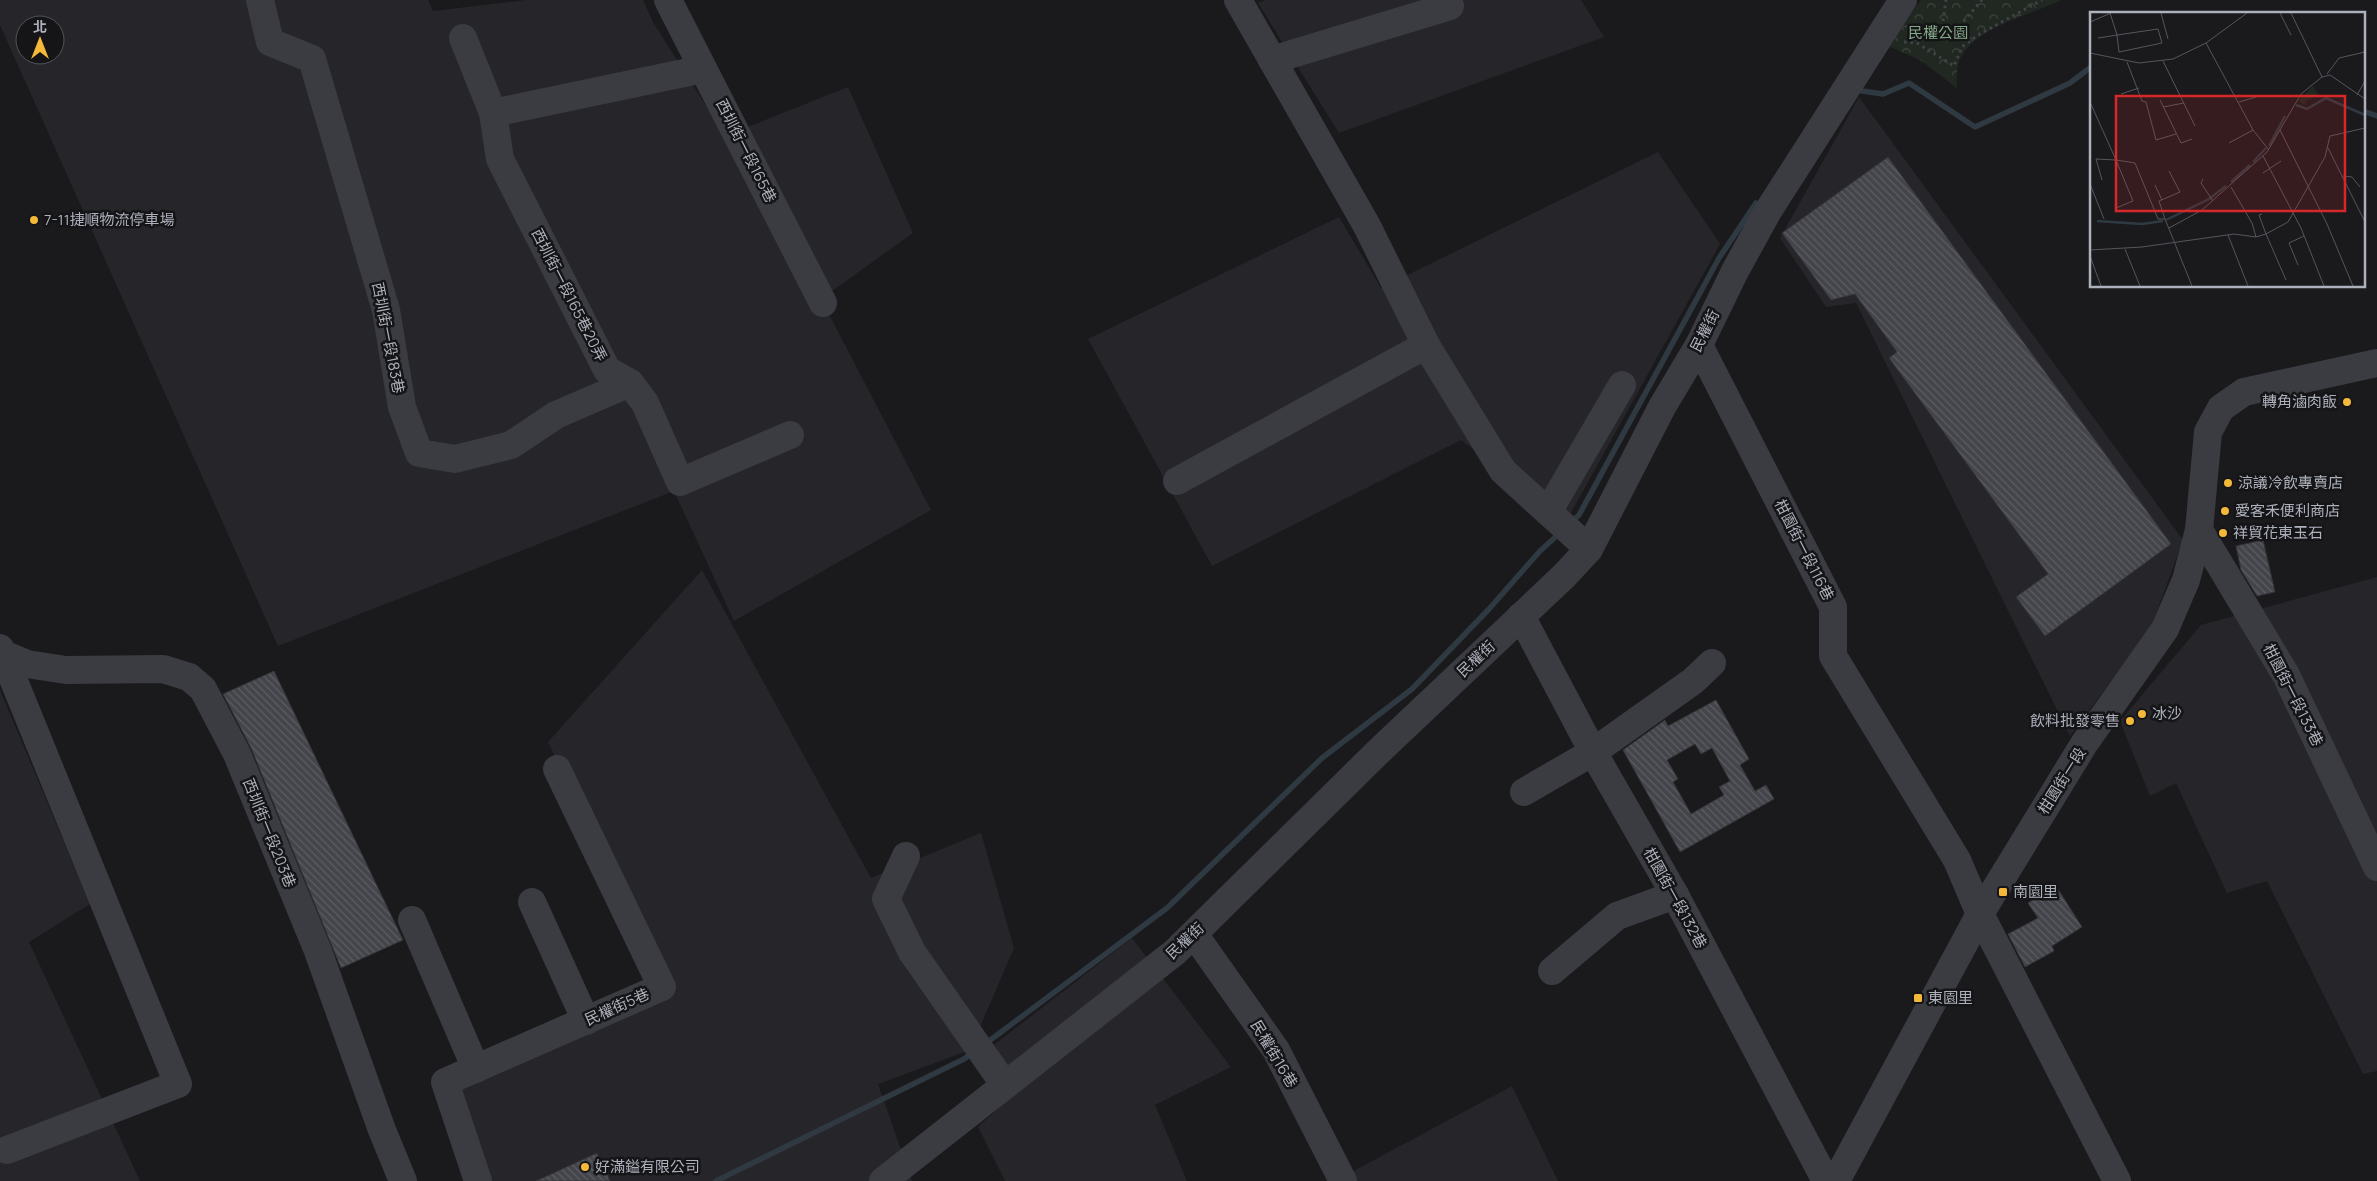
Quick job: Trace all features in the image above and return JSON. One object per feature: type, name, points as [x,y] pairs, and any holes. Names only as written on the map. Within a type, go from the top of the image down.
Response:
[{"type":"street","name":"西圳街一段183巷","points":[[260,0],[270,42],[312,59],[386,310],[402,407],[419,453],[455,459],[512,445],[556,415],[630,383]]},
{"type":"street","name":"西圳街一段165巷","points":[[668,0],[824,303]]},
{"type":"street","points":[[1238,0],[1367,226],[1426,345],[1503,472],[1589,549]]},
{"type":"street","name":"民權街","points":[[883,1181],[1004,1084],[1175,952],[1378,751],[1589,549],[1662,407],[1699,345],[1734,271],[1768,210],[1903,0]]},
{"type":"street","points":[[1272,60],[1450,6]]},
{"type":"street","name":"西圳街一段165巷20弄","points":[[463,38],[493,112],[500,159],[607,370],[630,383],[645,403],[680,482],[790,435]]},
{"type":"street","points":[[493,112],[703,69]]},
{"type":"street","points":[[1177,481],[1426,345]]},
{"type":"street","name":"柑園街一段116巷","points":[[1699,345],[1833,607],[1833,656],[1957,860],[1980,914],[2117,1181]]},
{"type":"street","name":"柑園街一段","points":[[1836,1181],[1980,914],[2084,744],[2166,629],[2186,580],[2198,530],[2208,432],[2221,408],[2244,392],[2377,364]]},
{"type":"street","points":[[1548,512],[1622,385]]},
{"type":"street","name":"柑園街一段133巷","points":[[2198,530],[2286,675],[2366,818],[2377,867]]},
{"type":"street","name":"柑園街一段132巷","points":[[1521,616],[1594,752],[1675,895],[1826,1181]]},
{"type":"street","points":[[1,652],[178,1084],[7,1150]]},
{"type":"street","name":"西圳街一段203巷","points":[[1,652],[27,664],[66,670],[163,669],[189,677],[203,689],[237,754],[318,950],[382,1130],[403,1181]]},
{"type":"street","points":[[1524,792],[1594,752],[1694,681],[1712,663]]},
{"type":"street","name":"民權街5巷","points":[[478,1181],[445,1082],[662,987],[557,769]]},
{"type":"street","points":[[906,856],[886,898],[912,952],[1004,1084]]},
{"type":"street","points":[[1552,971],[1617,916],[1675,895]]},
{"type":"street","points":[[532,902],[586,1020]]},
{"type":"street","points":[[412,920],[476,1069]]},
{"type":"street","name":"民權街16巷","points":[[1194,934],[1276,1050],[1343,1181]]},
{"type":"path","points":[[1943,22],[1946,0]]},
{"type":"path","points":[[1955,31],[1982,0]]},
{"type":"path","points":[[1900,43],[1917,43],[1954,66],[1962,47],[1978,35],[2042,0]]},
{"type":"shaded area","points":[[0,0],[428,0],[433,11],[526,0],[643,0],[653,22],[725,136],[848,87],[913,233],[821,299],[931,510],[734,621],[674,491],[278,646],[18,65],[65,65],[65,15],[15,15],[15,59],[0,25]]},
{"type":"shaded area","points":[[1266,0],[1581,0],[1604,37],[1339,133],[1258,3]]},
{"type":"shaded area","points":[[1859,97],[2183,540],[2151,628],[2070,736],[1856,303],[1826,307],[1780,238]]},
{"type":"shaded area","points":[[1658,152],[1720,244],[1567,520],[1461,440],[1212,566],[1088,339],[1339,217],[1381,288]]},
{"type":"shaded area","points":[[702,570],[871,878],[981,833],[1014,948],[970,1050],[878,1084],[912,1181],[491,1181],[460,1090],[673,990],[548,742]]},
{"type":"shaded area","points":[[2377,577],[2377,1071],[2363,1074],[2267,881],[2227,893],[2176,783],[2150,796],[2120,721],[2201,625]]},
{"type":"shaded area","points":[[0,690],[90,904],[29,942],[140,1181],[0,1181]]},
{"type":"shaded area","points":[[1132,938],[1231,1067],[1155,1105],[1187,1181],[1005,1181],[978,1127],[1020,1089],[990,1048]]},
{"type":"shaded area","points":[[1512,1086],[1558,1181],[1350,1181],[1346,1175]]},
{"type":"green space","name":"民權公園","points":[[1921,0],[2061,0],[2004,23],[1977,39],[1966,49],[1959,61],[1957,88],[1920,60],[1888,46]]},
{"type":"building","points":[[1888,157],[2171,544],[2045,636],[2016,597],[2048,574],[1889,358],[1897,352],[1855,294],[1831,300],[1782,233]]},
{"type":"building","points":[[2263,540],[2275,592],[2257,596],[2241,570],[2236,546]]},
{"type":"building","points":[[274,671],[403,940],[341,968],[251,748],[223,694]]},
{"type":"building","points":[[1716,700],[1749,759],[1740,765],[1755,791],[1766,785],[1774,799],[1680,852],[1623,750],[1665,720],[1668,726]],"holes":[[[1695,744],[1701,754],[1712,748],[1730,781],[1719,787],[1724,795],[1691,814],[1673,782],[1678,779],[1667,760]]]},
{"type":"building","points":[[2056,886],[2082,927],[2052,946],[2054,951],[2025,967],[2008,934],[2038,918],[2028,903]]},
{"type":"building","name":"好滿鎰有限公司","points":[[597,1153],[610,1181],[536,1181]]},
{"type":"waterway","points":[[1862,91],[1883,94],[1909,83],[1975,127],[2070,83],[2090,68]]},
{"type":"waterway","points":[[2364,111],[2377,116]]},
{"type":"waterway","points":[[1571,522],[1579,515],[1719,258],[1756,203]]},
{"type":"waterway","points":[[985,1044],[1167,908],[1322,758],[1412,689],[1489,609],[1540,551],[1561,532]]},
{"type":"waterway","points":[[716,1181],[964,1059],[973,1052]]},
{"type":"place","name":"7-11捷順物流停車場","points":[[34,220]]},
{"type":"place","name":"轉角滷肉飯","points":[[2347,402]]},
{"type":"place","name":"涼議冷飲專賣店","points":[[2228,483]]},
{"type":"place","name":"愛客禾便利商店","points":[[2225,511]]},
{"type":"place","name":"祥貿花東玉石","points":[[2223,533]]},
{"type":"place","name":"冰沙","points":[[2142,714]]},
{"type":"place","name":"飲料批發零售","points":[[2130,721]]},
{"type":"place","name":"南園里","points":[[2003,892]]},
{"type":"place","name":"東園里","points":[[1918,998]]},
{"type":"place","name":"好滿鎰有限公司","points":[[585,1167]]}]
